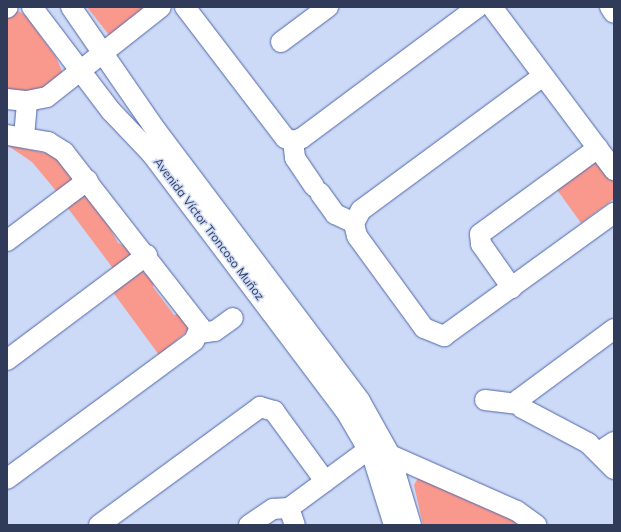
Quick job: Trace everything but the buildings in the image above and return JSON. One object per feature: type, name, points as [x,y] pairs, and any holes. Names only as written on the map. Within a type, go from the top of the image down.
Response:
[{"type":"street","name":"Avenida Víctor Troncoso Muñoz","points":[[32,7],[111,111],[151,153],[338,386],[373,422],[390,456],[411,525]]},
{"type":"street","name":"Avenida Víctor Troncoso Muñoz","points":[[71,7],[105,53],[156,130],[338,386],[369,449],[394,525]]},
{"type":"street","points":[[7,99],[27,101],[47,97],[105,53],[161,7]]},
{"type":"street","points":[[185,7],[286,138],[293,141],[302,138],[478,7]]},
{"type":"street","points":[[281,42],[328,7]]},
{"type":"street","points":[[492,7],[614,170]]},
{"type":"street","points":[[610,7],[614,13]]},
{"type":"street","points":[[543,76],[361,210],[354,223],[358,236],[424,328],[432,334],[448,335],[614,213]]},
{"type":"street","points":[[7,479],[194,340],[200,332],[198,322],[88,180],[59,148],[15,136],[27,101]]},
{"type":"street","points":[[293,141],[295,158],[335,214],[354,223]]},
{"type":"street","points":[[512,288],[481,244],[480,234],[598,148]]},
{"type":"street","points":[[7,241],[88,180]]},
{"type":"street","points":[[7,360],[146,256]]},
{"type":"street","points":[[200,332],[216,331],[233,318]]},
{"type":"street","points":[[519,404],[525,393],[614,329]]},
{"type":"street","points":[[485,400],[519,404],[606,447],[614,469]]},
{"type":"street","points":[[99,525],[260,407],[274,411],[326,481]]},
{"type":"street","points":[[249,525],[273,509],[292,516],[326,481],[369,449]]},
{"type":"street","points":[[390,456],[523,514],[536,525]]},
{"type":"shaded area","points":[[87,7],[147,7],[118,34],[109,35]]},
{"type":"shaded area","points":[[18,11],[25,15],[56,57],[64,76],[32,94],[7,91],[7,18]]},
{"type":"shaded area","points":[[7,145],[55,155],[72,176],[70,183],[57,192],[32,162]]},
{"type":"shaded area","points":[[598,156],[614,179],[614,199],[581,223],[555,187]]},
{"type":"shaded area","points":[[85,195],[107,222],[118,243],[132,249],[132,257],[115,271],[67,207]]},
{"type":"shaded area","points":[[141,271],[155,280],[153,287],[174,315],[180,313],[191,328],[159,355],[112,291]]},
{"type":"shaded area","points":[[420,475],[527,525],[423,525],[414,485]]}]
